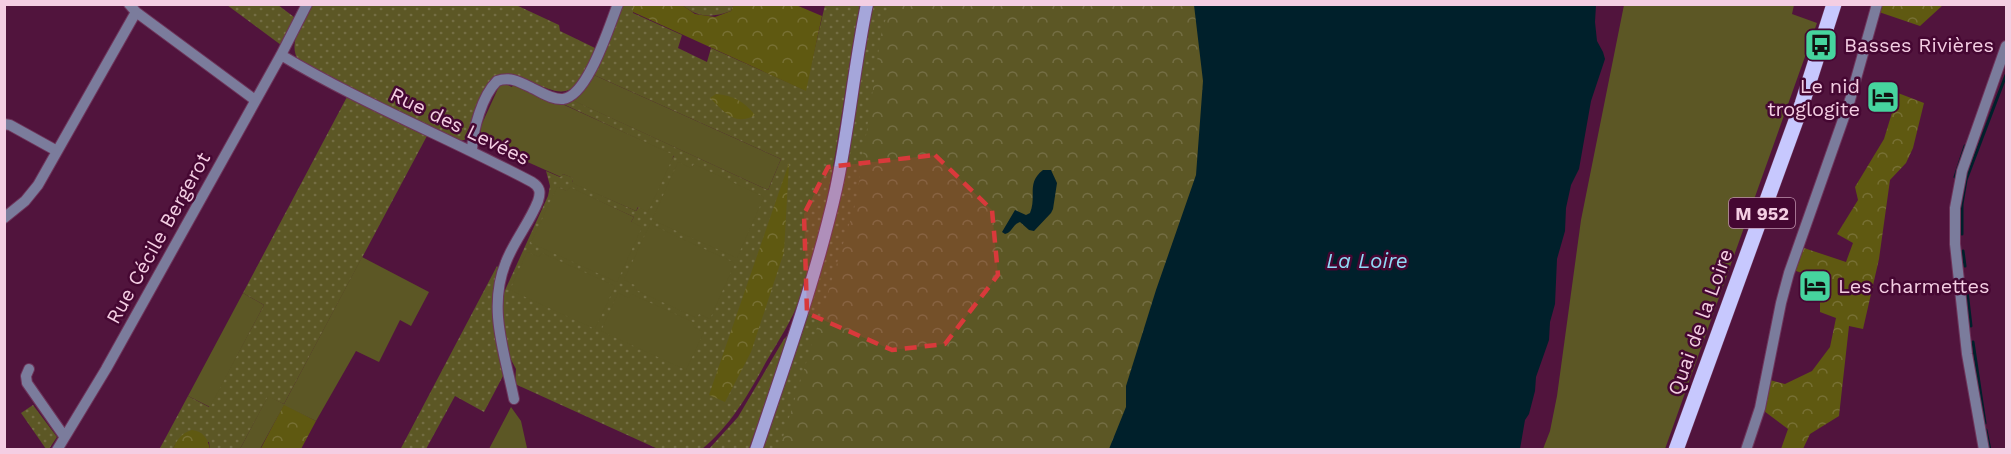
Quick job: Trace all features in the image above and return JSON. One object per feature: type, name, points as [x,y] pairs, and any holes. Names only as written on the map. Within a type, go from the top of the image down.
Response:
[{"type":"main road","points":[[756,450],[801,318],[820,253],[836,187],[867,4]]},
{"type":"main road","name":"Quai de la Loire","points":[[1676,450],[1802,104],[1834,4]]},
{"type":"street","points":[[281,55],[307,4]]},
{"type":"street","points":[[471,150],[477,120],[491,88],[497,81],[512,79],[559,99],[565,99],[575,93],[586,78],[618,4]]},
{"type":"street","points":[[1746,450],[1760,408],[1780,303],[1850,100],[1877,4]]},
{"type":"street","points":[[4,218],[31,194],[57,151],[132,8],[255,100]]},
{"type":"street","points":[[1984,450],[1967,354],[1955,243],[1955,208],[1962,171],[2007,46]]},
{"type":"street","name":"Rue Cécile Bergerot","points":[[57,450],[106,369],[281,55]]},
{"type":"street","name":"Rue des Levées","points":[[281,55],[342,89],[471,150],[532,182],[540,190],[536,207],[506,262],[498,294],[498,329],[514,399]]},
{"type":"street","points":[[4,124],[10,125],[57,151]]},
{"type":"street","points":[[29,369],[26,376],[27,383],[64,436]]},
{"type":"highlighted area","points":[[935,155],[992,210],[998,275],[945,344],[892,350],[807,313],[804,214],[828,167]]},
{"type":"green space","points":[[227,5],[278,5],[298,20],[281,45]]},
{"type":"green space","points":[[313,5],[516,5],[559,25],[560,31],[595,48],[582,78],[573,88],[563,91],[552,90],[517,76],[506,74],[495,77],[470,135],[459,141],[299,61],[294,47],[295,40]]},
{"type":"green space","points":[[622,5],[633,5],[633,13],[682,35],[678,48],[707,62],[711,48],[805,90],[825,5],[860,5],[829,190],[812,262],[800,298],[789,323],[745,398],[722,430],[702,449],[658,449],[515,384],[516,369],[507,352],[501,299],[548,196],[550,186],[546,171],[560,177],[563,174],[574,178],[572,182],[636,211],[674,156],[559,102],[568,101]],"holes":[[[594,75],[781,159],[768,190],[575,101]],[[570,188],[634,217],[631,222],[568,192]]]},
{"type":"green space","points":[[633,5],[682,5],[695,14],[715,17],[731,11],[733,5],[796,5],[822,16],[806,91],[633,12]]},
{"type":"green space","points":[[682,5],[733,5],[731,11],[705,16]]},
{"type":"green space","points":[[871,5],[900,5],[900,41],[796,449],[761,450],[798,342]]},
{"type":"green space","points":[[890,5],[1211,5],[1213,22],[1170,449],[779,450],[856,202],[881,35]]},
{"type":"green space","points":[[1624,5],[1794,5],[1792,14],[1817,23],[1665,449],[1543,449],[1550,431],[1557,396],[1581,220]]},
{"type":"green space","points":[[1877,5],[1943,5],[1920,26],[1876,11]]},
{"type":"green space","points":[[594,75],[781,159],[768,190],[574,101]]},
{"type":"green space","points":[[501,82],[512,87],[514,82],[674,155],[648,212],[638,207],[636,211],[572,183],[573,178],[563,174],[561,177],[483,142],[480,128]]},
{"type":"green space","points":[[1898,93],[1924,103],[1913,148],[1906,163],[1890,180],[1879,259],[1863,329],[1849,326],[1839,416],[1810,434],[1803,449],[1781,449],[1788,429],[1760,408],[1766,379],[1785,384],[1812,371],[1830,347],[1836,318],[1820,312],[1820,299],[1826,281],[1790,269],[1798,246],[1846,262],[1853,243],[1837,234],[1858,200],[1855,187],[1884,139]]},
{"type":"green space","points":[[716,94],[738,100],[755,115],[741,119],[730,116],[710,98]]},
{"type":"green space","points":[[348,95],[428,134],[284,404],[268,397],[240,449],[210,449],[209,442],[175,445],[173,449],[159,450],[188,396],[209,407],[264,305],[243,293]]},
{"type":"green space","points":[[678,162],[691,168],[694,164],[764,197],[737,258],[652,220]]},
{"type":"green space","points":[[789,163],[784,252],[751,352],[725,402],[709,395]]},
{"type":"green space","points":[[557,187],[567,191],[570,187],[634,217],[631,222],[642,227],[617,282],[531,243]]},
{"type":"green space","points":[[650,224],[735,263],[710,319],[699,314],[697,318],[634,289],[635,285],[624,280]]},
{"type":"green space","points":[[527,252],[539,257],[542,253],[615,286],[595,329],[510,290]]},
{"type":"green space","points":[[362,257],[429,292],[411,326],[400,320],[379,362],[356,351],[316,421],[284,405],[260,449],[240,449],[268,396],[284,404]]},
{"type":"green space","points":[[497,266],[499,268],[494,300],[503,376],[484,412],[455,396],[426,449],[400,450]]},
{"type":"green space","points":[[243,293],[264,305],[210,407],[188,396]]},
{"type":"green space","points":[[618,293],[629,298],[631,294],[695,323],[693,327],[704,332],[686,370],[601,331]]},
{"type":"green space","points":[[789,334],[749,449],[708,450],[738,417]]},
{"type":"green space","points":[[284,404],[316,421],[301,449],[260,450]]},
{"type":"green space","points":[[33,405],[57,437],[49,449],[46,449],[21,413]]},
{"type":"green space","points":[[511,407],[521,421],[527,448],[489,449]]},
{"type":"green space","points":[[192,430],[204,436],[210,449],[173,449],[180,437]]},
{"type":"water","name":"La Loire","points":[[1194,5],[1596,5],[1597,41],[1605,59],[1591,101],[1579,169],[1571,185],[1566,208],[1565,231],[1557,259],[1555,304],[1550,322],[1549,340],[1536,377],[1535,391],[1529,414],[1525,420],[1520,449],[1109,449],[1126,407],[1126,386],[1196,175],[1203,81]]},
{"type":"water","points":[[1043,170],[1051,170],[1057,183],[1051,213],[1034,231],[1029,230],[1020,222],[1005,234],[1002,232],[1015,210],[1026,215],[1030,213],[1033,185]]},
{"type":"waterway","points":[[1962,234],[1962,204],[1966,180],[2006,75]]},
{"type":"waterway","points":[[1955,177],[1965,146]]},
{"type":"waterway","points":[[1963,251],[1965,266]]},
{"type":"waterway","points":[[1967,291],[1971,326]]},
{"type":"waterway","points":[[1973,342],[1985,423]]},
{"type":"waterway","points":[[1986,430],[1990,450]]},
{"type":"place","name":"Basses Rivières","points":[[1821,45]]},
{"type":"place","name":"Le nid troglogite","points":[[1883,97]]},
{"type":"place","name":"Les charmettes","points":[[1815,286]]}]
